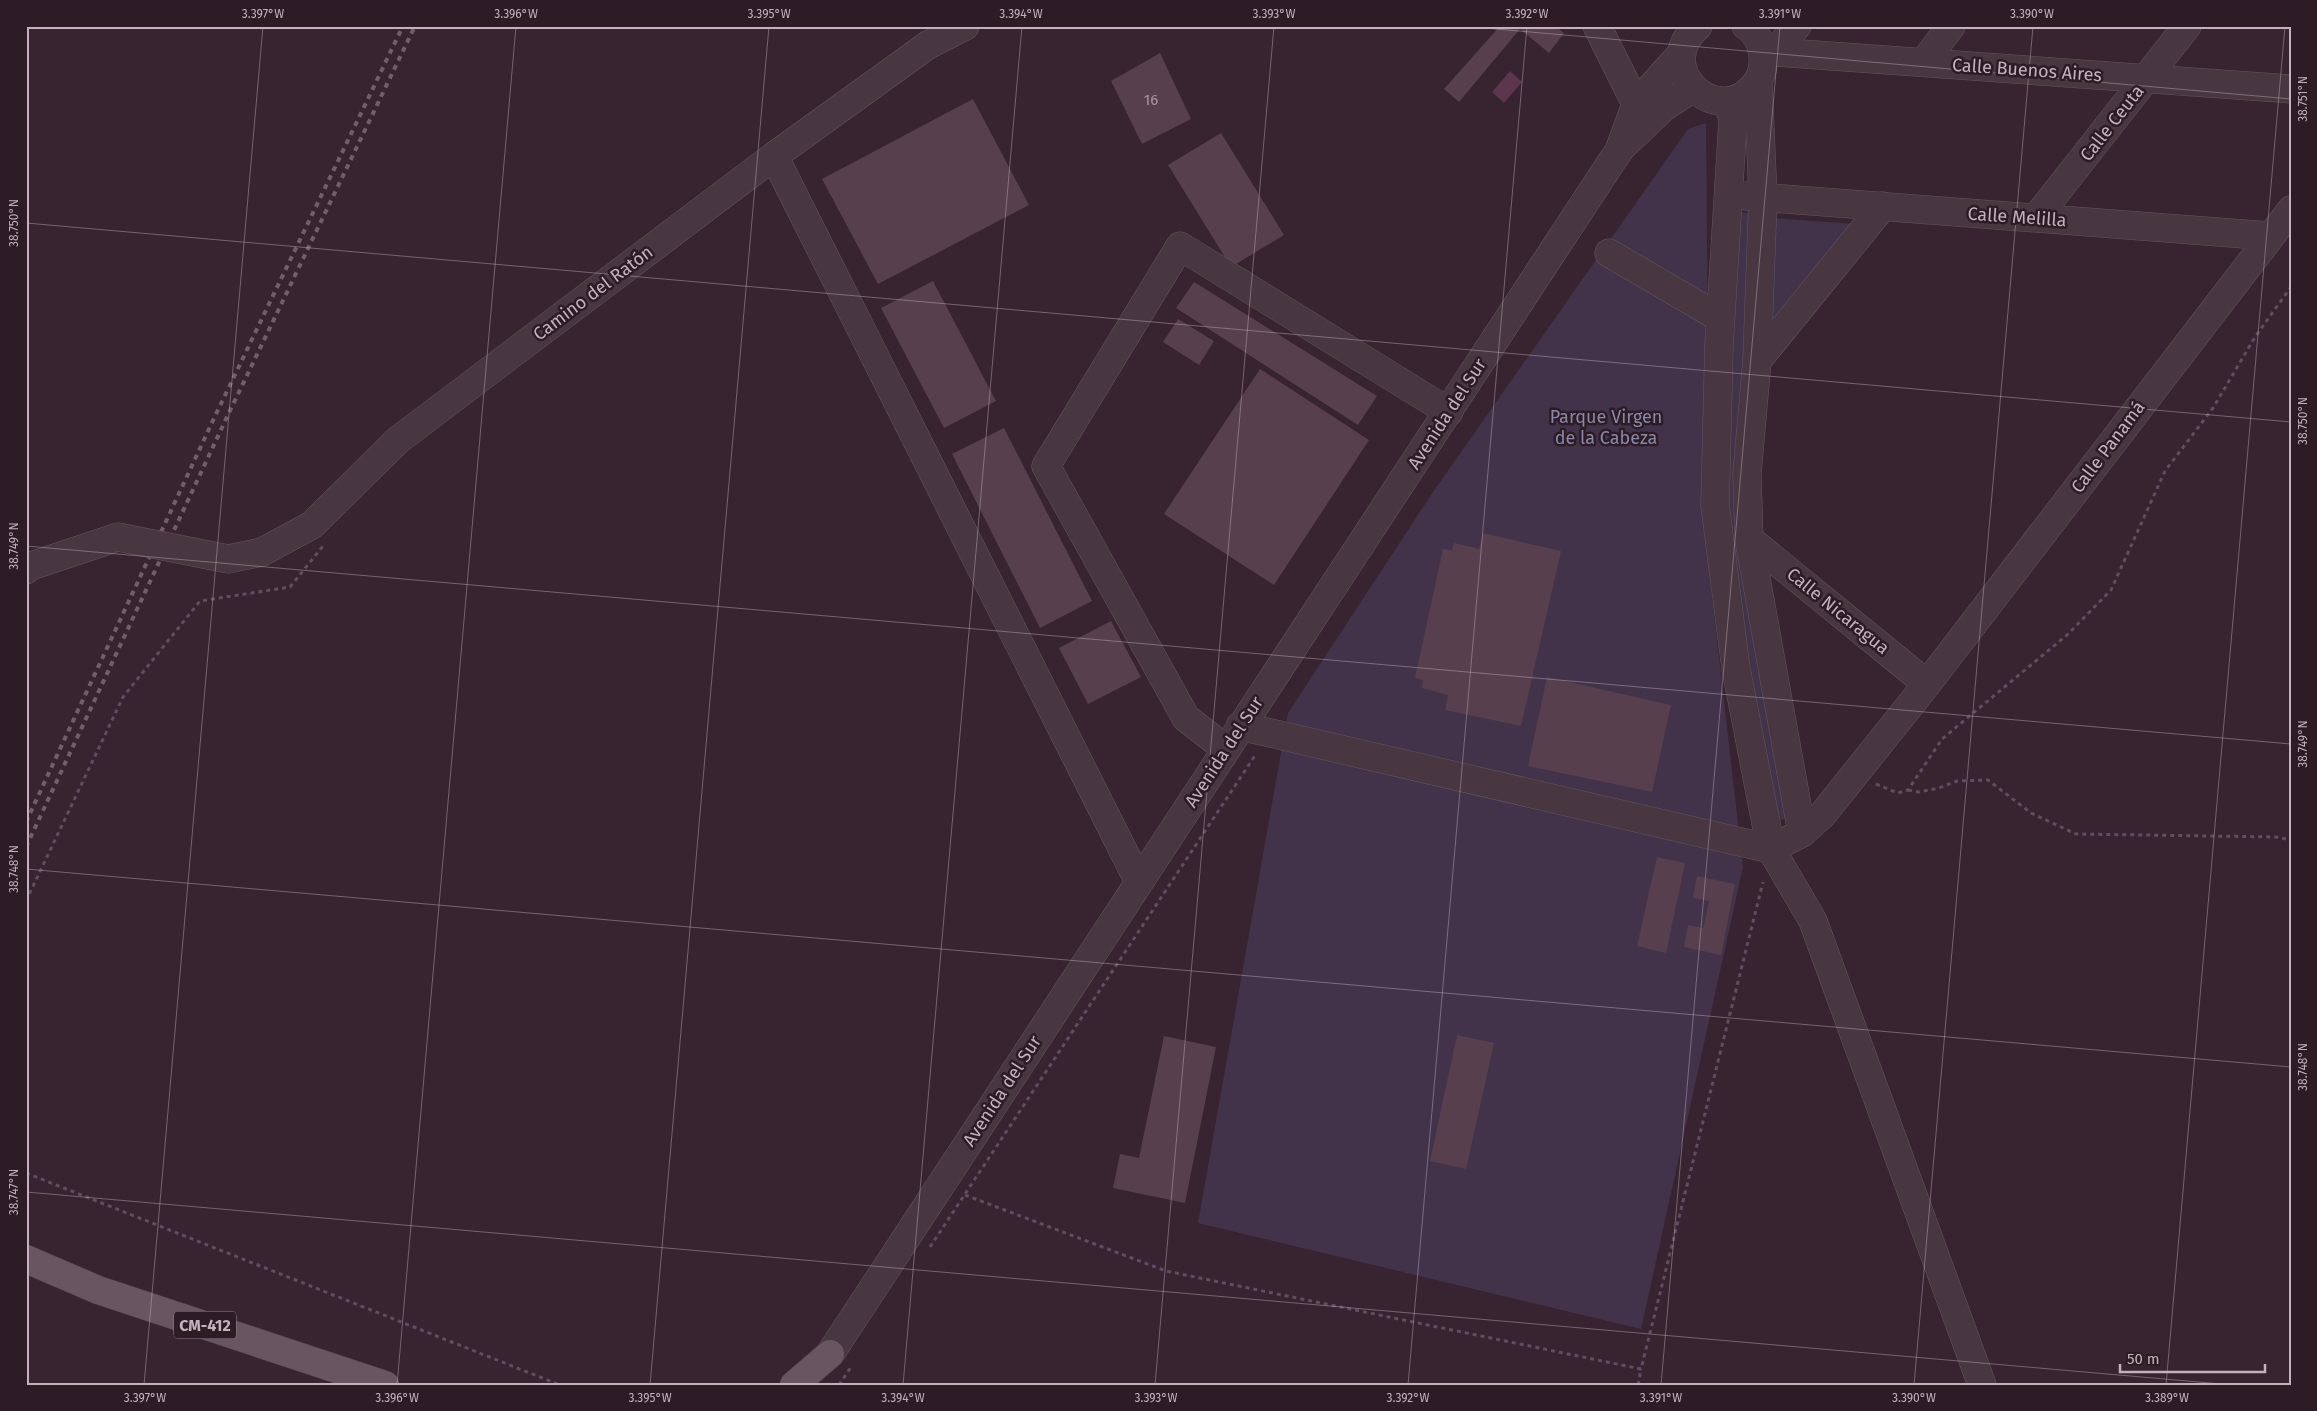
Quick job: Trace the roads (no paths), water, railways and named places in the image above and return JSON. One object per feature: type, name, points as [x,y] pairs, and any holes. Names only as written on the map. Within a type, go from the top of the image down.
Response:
[{"type":"main road","name":"CM-412","points":[[26,1259],[98,1290],[386,1385]]},
{"type":"main road","name":"Avenida del Sur","points":[[794,1385],[830,1354]]},
{"type":"main road","name":"Avenida del Sur","points":[[817,1385],[830,1354]]},
{"type":"street","name":"Camino del Ratón","points":[[26,570],[31,566],[118,537],[228,559],[262,552],[312,525],[398,440],[774,156],[928,45],[965,26]]},
{"type":"street","points":[[1597,26],[1636,104]]},
{"type":"street","name":"Avenida del Sur","points":[[830,1354],[1240,726],[1449,412],[1618,151],[1636,104],[1681,54],[1684,43],[1690,33],[1698,26]]},
{"type":"street","points":[[1681,54],[1681,67],[1685,78],[1693,88],[1703,96],[1714,100],[1727,101],[1739,97],[1750,90],[1758,81],[1769,53],[1797,26]]},
{"type":"street","points":[[1924,62],[1951,26]]},
{"type":"street","name":"Calle Ceuta","points":[[2036,218],[2187,26]]},
{"type":"street","points":[[1748,27],[1769,53]]},
{"type":"street","name":"Calle Buenos Aires","points":[[1769,53],[1924,62],[2291,89]]},
{"type":"street","points":[[1758,81],[1763,196],[1757,361],[1747,474],[1749,539],[1802,833]]},
{"type":"street","name":"Avenida del Sur","points":[[1618,151],[1664,107],[1693,88]]},
{"type":"street","points":[[1727,101],[1733,119],[1720,318],[1715,505],[1736,669],[1771,850],[1812,921],[1982,1385]]},
{"type":"street","points":[[774,156],[1139,882]]},
{"type":"street","name":"Calle Melilla","points":[[1729,195],[1763,196],[2270,236]]},
{"type":"street","points":[[1757,361],[1883,206]]},
{"type":"street","name":"Calle Panamá","points":[[1771,850],[1802,833],[1823,814],[1926,684],[2291,210]]},
{"type":"street","points":[[1226,749],[1186,718],[1046,466],[1180,246],[1449,412]]},
{"type":"street","points":[[1609,253],[1720,318]]},
{"type":"street","name":"Calle Nicaragua","points":[[1749,539],[1926,684]]},
{"type":"street","points":[[1240,726],[1771,850]]},
{"type":"railway","points":[[26,822],[216,414],[403,26]]},
{"type":"railway","points":[[26,847],[226,419],[415,26]]},
{"type":"park label","name":"Parque Virgen de la Cabeza","points":[[1606,427]]}]
